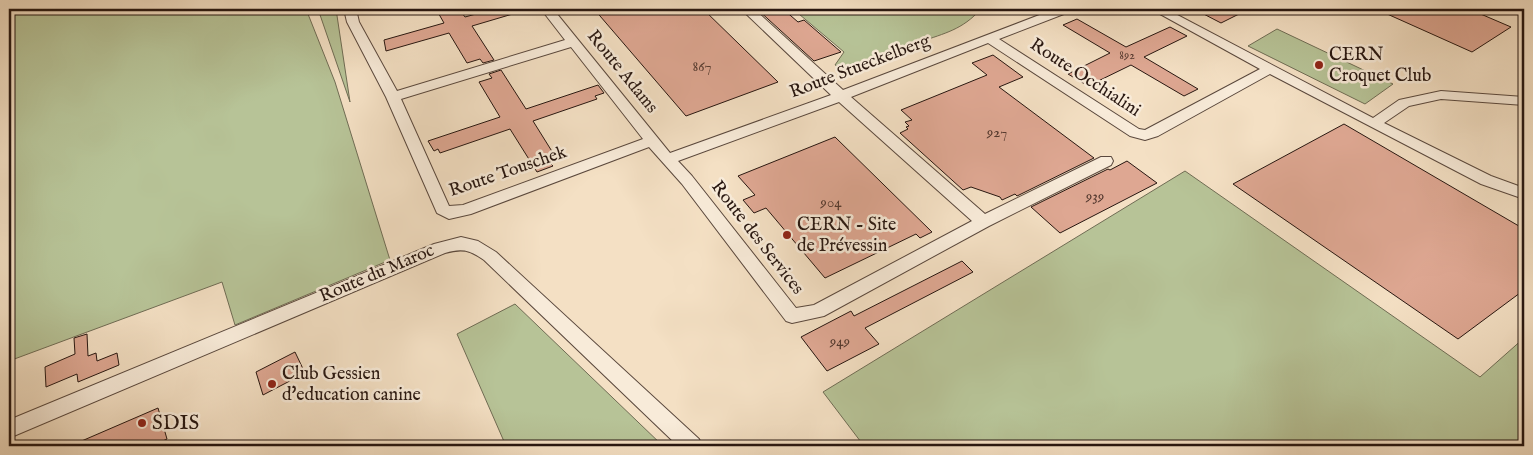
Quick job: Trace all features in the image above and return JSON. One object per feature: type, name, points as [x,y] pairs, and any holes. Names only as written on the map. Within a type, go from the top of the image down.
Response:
[{"type":"street","name":"Route Touschek","points":[[350,9],[353,22],[393,97],[443,209],[449,213],[465,210],[653,140]]},
{"type":"street","name":"Route Adams","points":[[547,9],[668,159]]},
{"type":"street","points":[[747,9],[793,54],[983,222]]},
{"type":"street","name":"Route Stueckelberg","points":[[668,159],[841,96],[1065,9]]},
{"type":"street","points":[[1158,9],[1374,124],[1486,180],[1524,194]]},
{"type":"street","name":"Route Occhialini","points":[[988,38],[1135,133],[1145,135],[1153,134],[1270,69]]},
{"type":"street","points":[[393,97],[573,42]]},
{"type":"street","points":[[1374,124],[1404,103],[1442,96],[1524,101]]},
{"type":"street","name":"Route des Services","points":[[668,159],[684,176],[792,316],[818,311],[983,222],[1106,161]]},
{"type":"street","name":"Route du Maroc","points":[[9,429],[422,255],[460,242],[478,247],[490,256],[692,446]]},
{"type":"green space","points":[[10,9],[306,9],[335,82],[390,260],[235,325],[222,282],[9,361]]},
{"type":"green space","points":[[318,9],[336,9],[350,102]]},
{"type":"green space","points":[[793,9],[981,9],[960,26],[896,52],[857,74],[835,65],[844,52]]},
{"type":"green space","name":"CERN Croquet Club","points":[[1277,29],[1393,84],[1365,104],[1248,46]]},
{"type":"green space","points":[[1185,171],[1480,377],[1524,338],[1524,446],[864,446],[823,392]]},
{"type":"green space","points":[[515,304],[663,446],[506,446],[457,334]]},
{"type":"building","points":[[436,9],[459,9],[465,17],[494,9],[514,9],[516,13],[472,26],[494,60],[483,63],[480,59],[467,63],[449,33],[386,51],[384,40],[444,23]]},
{"type":"building","points":[[594,9],[703,9],[778,82],[686,116]]},
{"type":"building","points":[[757,9],[783,9],[798,22],[804,20],[841,52],[814,61]]},
{"type":"building","points":[[1194,9],[1249,9],[1221,23]]},
{"type":"building","points":[[1376,9],[1469,9],[1511,27],[1472,52]]},
{"type":"building","points":[[1077,19],[1126,47],[1170,27],[1187,36],[1144,57],[1198,89],[1184,96],[1131,65],[1088,86],[1068,74],[1110,53],[1063,25]]},
{"type":"building","points":[[993,55],[1023,77],[999,87],[1094,158],[1017,196],[1015,194],[1002,200],[1000,197],[971,187],[963,190],[900,133],[908,129],[906,127],[909,126],[905,122],[912,120],[901,110],[987,75],[972,63]]},
{"type":"building","points":[[501,70],[526,109],[598,85],[604,93],[595,96],[597,99],[533,121],[558,161],[550,163],[553,166],[537,172],[510,129],[440,153],[438,149],[434,151],[428,141],[500,117],[479,82],[492,78],[489,74]]},
{"type":"building","points":[[1344,124],[1524,229],[1524,290],[1458,339],[1233,184]]},
{"type":"building","points":[[835,137],[932,232],[920,238],[916,234],[825,278],[766,208],[754,213],[743,200],[755,195],[738,176]]},
{"type":"building","points":[[1127,161],[1157,183],[1060,233],[1031,207],[1108,169],[1110,170]]},
{"type":"building","points":[[962,261],[973,272],[865,328],[879,344],[827,371],[801,337],[851,311],[854,316]]},
{"type":"building","points":[[87,334],[88,356],[96,353],[97,361],[117,353],[119,365],[78,382],[77,374],[46,387],[45,367],[75,354],[74,338]]},
{"type":"building","name":"Club Gessien d'education canine","points":[[295,352],[305,373],[263,395],[256,372]]},
{"type":"building","name":"SDIS","points":[[158,408],[167,439],[152,446],[70,446]]},
{"type":"place","name":"CERN Croquet Club","points":[[1319,65]]},
{"type":"place","name":"CERN - Site de Prévessin","points":[[787,235]]},
{"type":"place","name":"Club Gessien d'education canine","points":[[272,384]]},
{"type":"place","name":"SDIS","points":[[142,423]]}]
